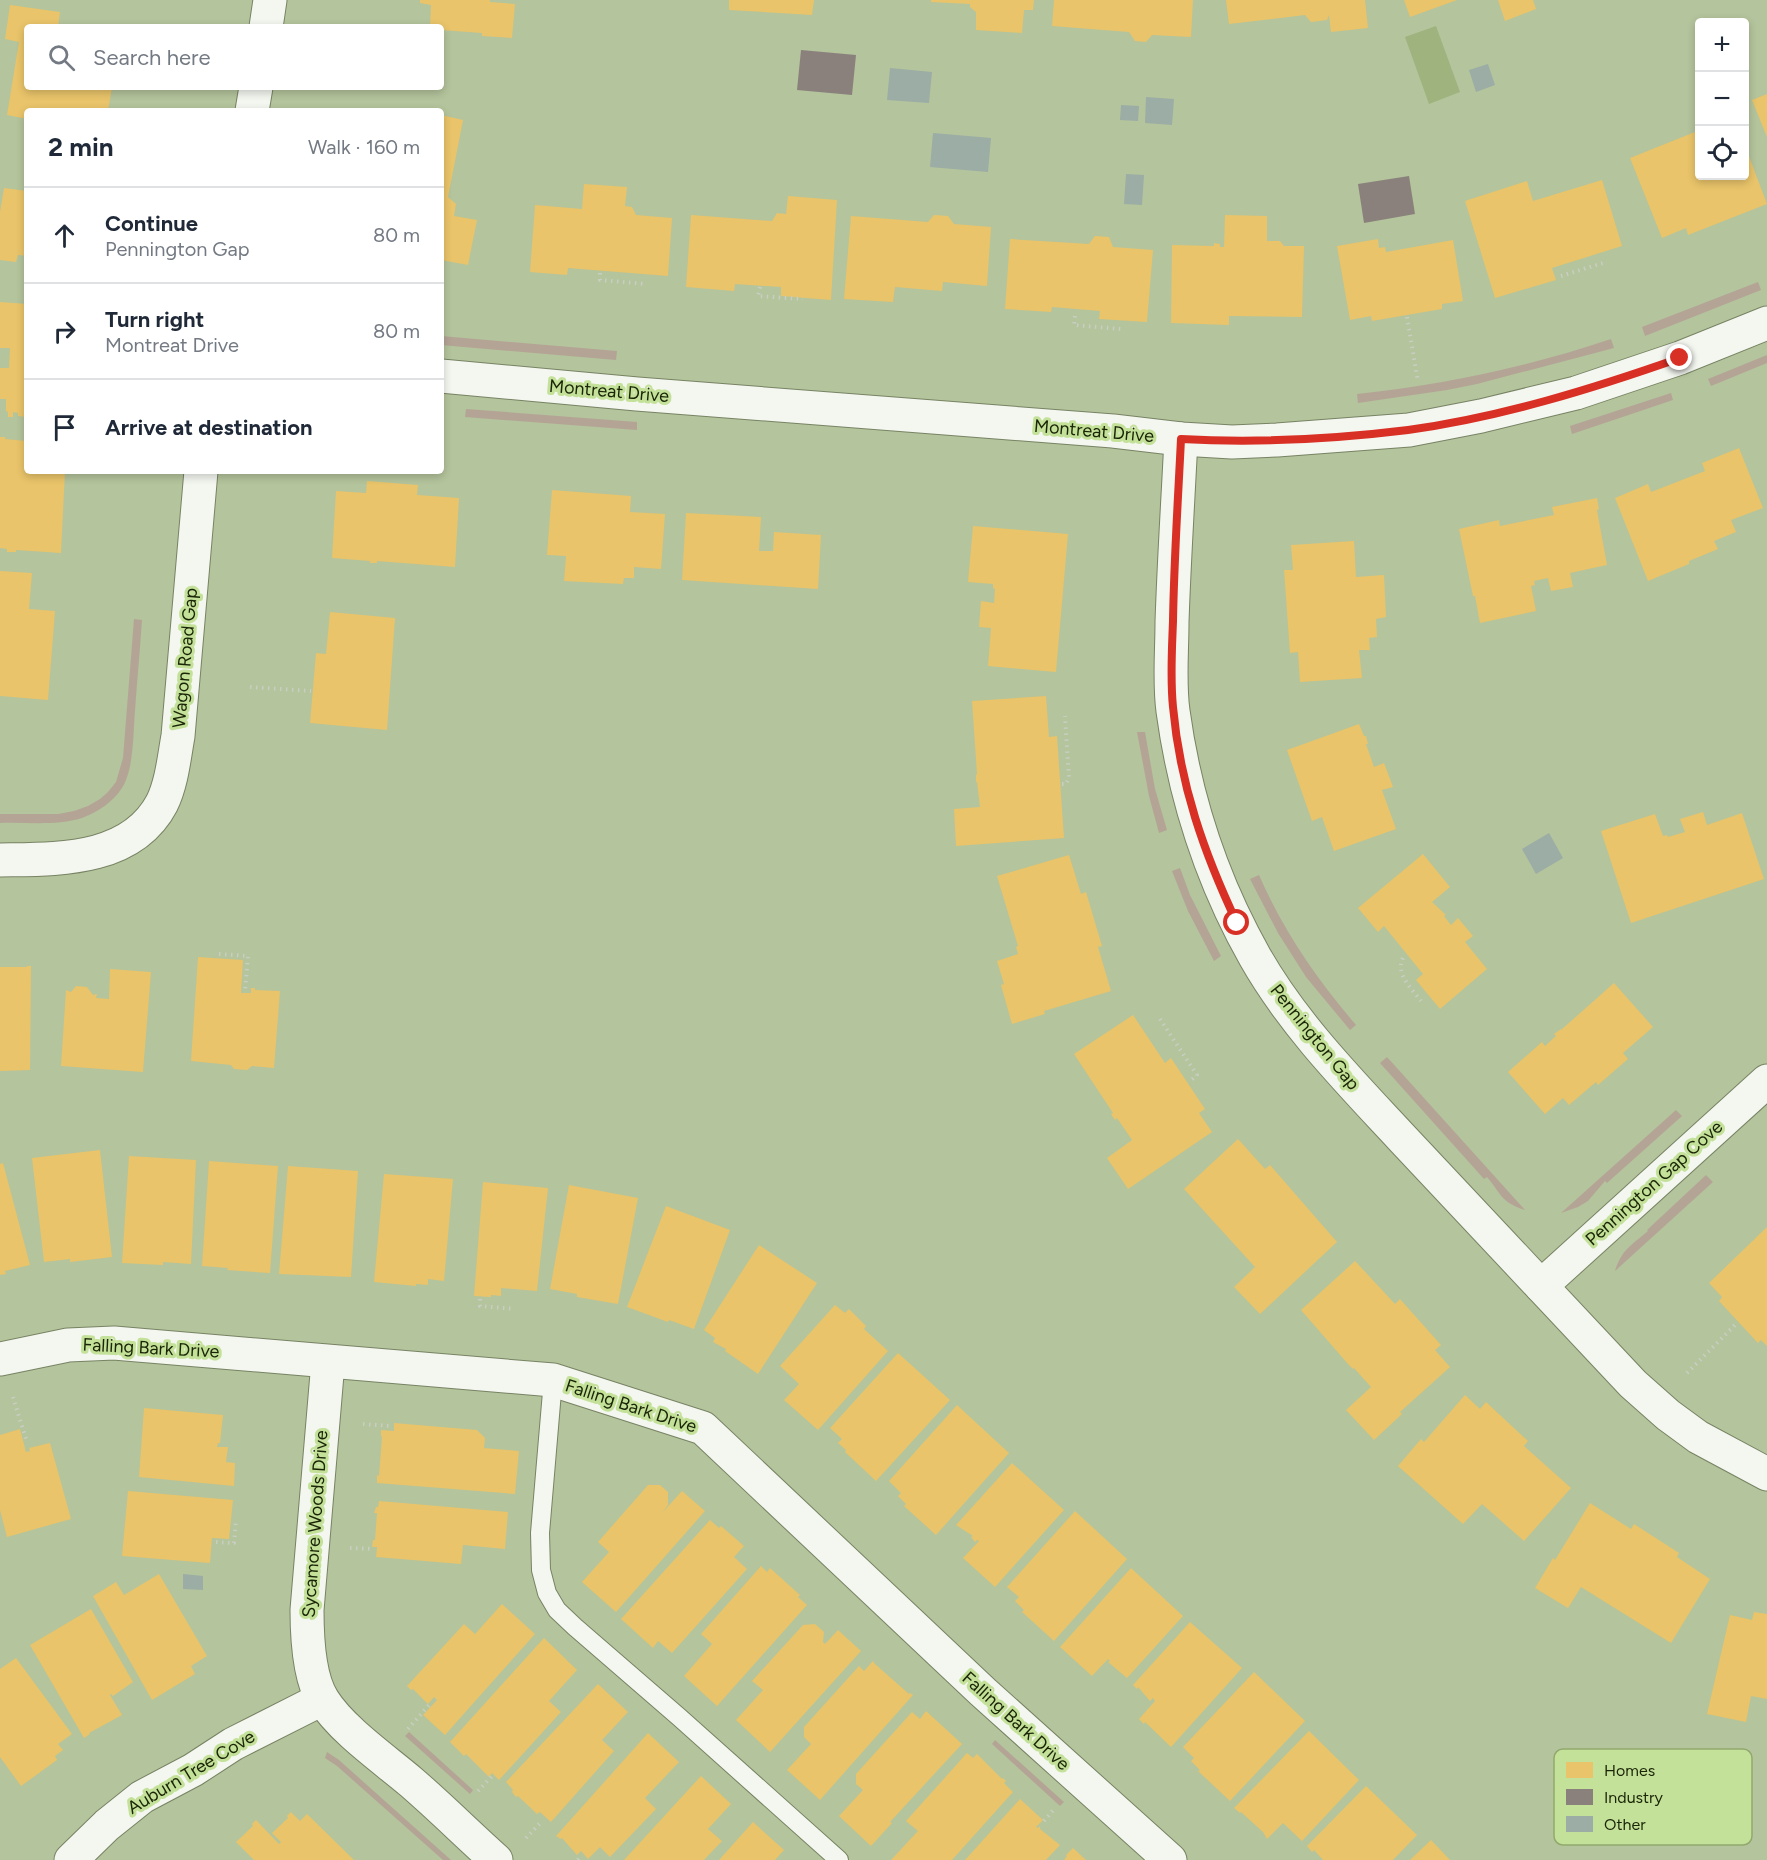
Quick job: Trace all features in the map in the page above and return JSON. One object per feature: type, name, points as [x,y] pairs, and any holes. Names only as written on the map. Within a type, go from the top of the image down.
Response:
[{"type":"street","points":[[266,24],[270,0]]},
{"type":"street","points":[[252,108],[256,90]]},
{"type":"street","name":"Montreat Drive","points":[[444,376],[1232,442],[1408,430],[1481,416],[1566,396],[1638,373],[1767,323]]},
{"type":"street","name":"Pennington Gap","points":[[1181,439],[1174,566],[1171,684],[1173,708],[1185,785],[1196,823],[1215,877],[1255,958],[1279,995],[1341,1072],[1633,1384],[1668,1416],[1707,1443],[1767,1474]]},
{"type":"street","name":"Wagon Road Gap","points":[[0,860],[57,859],[91,854],[112,847],[136,833],[149,821],[162,803],[172,774],[178,736],[201,474]]},
{"type":"street","name":"Pennington Gap Cove","points":[[1542,1286],[1767,1081]]},
{"type":"street","name":"Falling Bark Drive","points":[[5,1374],[68,1345],[114,1343],[553,1380],[703,1428],[983,1692],[1170,1860]]},
{"type":"street","name":"Sycamore Woods Drive","points":[[328,1362],[306,1610],[312,1668],[322,1699],[352,1732],[414,1784],[496,1860]]},
{"type":"street","name":"Auburn Tree Cove","points":[[71,1860],[107,1825],[142,1797],[193,1770],[233,1744],[322,1699]]},
{"type":"lane","points":[[553,1380],[540,1533],[541,1570],[547,1593],[557,1610],[839,1860]]},
{"type":"path","points":[[1561,276],[1603,263]]},
{"type":"path","points":[[600,273],[600,280],[646,284]]},
{"type":"path","points":[[760,287],[759,296],[803,300]]},
{"type":"path","points":[[1075,315],[1074,325],[1121,329]]},
{"type":"path","points":[[1407,317],[1418,382]]},
{"type":"path","points":[[250,687],[310,692]]},
{"type":"path","points":[[1062,784],[1068,781],[1065,716]]},
{"type":"path","points":[[219,954],[248,956],[245,991]]},
{"type":"path","points":[[1403,958],[1402,975],[1421,1001]]},
{"type":"path","points":[[1160,1019],[1197,1075],[1189,1082]]},
{"type":"path","points":[[480,1299],[480,1306],[515,1309]]},
{"type":"path","points":[[1687,1372],[1735,1325]]},
{"type":"path","points":[[5,1374],[26,1439]]},
{"type":"path","points":[[357,1423],[392,1426]]},
{"type":"path","points":[[216,1542],[234,1543],[236,1521]]},
{"type":"path","points":[[343,1547],[373,1549]]},
{"type":"path","points":[[403,1734],[429,1706]]},
{"type":"path","points":[[472,1797],[492,1776]]},
{"type":"path","points":[[1044,1821],[1056,1807]]},
{"type":"path","points":[[523,1842],[542,1821]]},
{"type":"path","points":[[578,1860],[581,1856]]},
{"type":"shaded area","points":[[1436,26],[1460,92],[1429,104],[1405,37]]},
{"type":"shaded area","points":[[1758,282],[1761,290],[1645,336],[1642,327]]},
{"type":"shaded area","points":[[444,336],[617,351],[616,360],[444,345]]},
{"type":"shaded area","points":[[1611,339],[1614,348],[1477,384],[1358,403],[1357,394],[1422,386],[1486,374]]},
{"type":"shaded area","points":[[1767,355],[1767,363],[1711,386],[1708,379]]},
{"type":"shaded area","points":[[1671,393],[1673,400],[1572,434],[1570,426]]},
{"type":"shaded area","points":[[466,409],[637,422],[637,430],[465,417]]},
{"type":"shaded area","points":[[134,619],[142,620],[132,751],[129,771],[122,788],[105,806],[82,818],[52,823],[0,823],[0,814],[58,814],[74,811],[100,799],[116,782],[123,758]]},
{"type":"shaded area","points":[[1137,732],[1145,732],[1155,789],[1167,830],[1159,833],[1149,796]]},
{"type":"shaded area","points":[[1180,868],[1190,895],[1221,956],[1214,961],[1188,911],[1172,871]]},
{"type":"shaded area","points":[[1259,875],[1279,916],[1302,954],[1327,990],[1356,1025],[1350,1030],[1306,977],[1278,933],[1250,879]]},
{"type":"shaded area","points":[[1387,1057],[1525,1210],[1510,1204],[1487,1177],[1484,1179],[1380,1063]]},
{"type":"shaded area","points":[[1676,1110],[1682,1116],[1607,1183],[1605,1181],[1588,1201],[1561,1213]]},
{"type":"shaded area","points":[[1706,1175],[1713,1182],[1615,1271],[1628,1248]]},
{"type":"shaded area","points":[[409,1732],[473,1790],[470,1794],[405,1736]]},
{"type":"shaded area","points":[[995,1740],[1064,1802],[1060,1806],[992,1744]]},
{"type":"shaded area","points":[[327,1752],[339,1760],[451,1860],[443,1860],[325,1758]]},
{"type":"building: Homes","points":[[420,0],[490,0],[490,2],[515,4],[512,38],[444,30],[444,24],[430,24],[431,5],[420,3]]},
{"type":"building: Homes","points":[[729,0],[814,0],[812,15],[729,10]]},
{"type":"building: Homes","points":[[931,0],[1034,0],[1033,10],[1024,10],[1022,33],[976,30],[976,12],[970,4],[931,2]]},
{"type":"building: Homes","points":[[1054,0],[1193,0],[1191,37],[1152,35],[1146,42],[1135,41],[1129,32],[1052,26]]},
{"type":"building: Homes","points":[[1226,0],[1365,0],[1368,28],[1331,32],[1329,15],[1327,20],[1311,22],[1305,15],[1229,24]]},
{"type":"building: Homes","points":[[1404,0],[1457,0],[1410,17]]},
{"type":"building: Homes","points":[[1498,0],[1533,0],[1536,9],[1505,21]]},
{"type":"building: Homes","points":[[10,5],[60,12],[58,24],[24,24],[24,90],[112,90],[108,108],[24,108],[24,118],[7,115],[19,42],[5,39]]},
{"type":"building: Homes","points":[[1767,94],[1767,137],[1752,100]]},
{"type":"building: Homes","points":[[444,116],[463,120],[448,197],[456,204],[454,216],[477,220],[468,265],[444,261]]},
{"type":"building: Homes","points":[[1695,132],[1695,180],[1749,180],[1749,157],[1767,204],[1688,235],[1686,228],[1662,238],[1630,158]]},
{"type":"building: Homes","points":[[1602,180],[1622,246],[1552,268],[1556,280],[1495,298],[1465,201],[1527,181],[1533,201]]},
{"type":"building: Homes","points":[[584,184],[627,187],[625,206],[632,207],[636,215],[672,218],[668,276],[568,268],[567,275],[530,272],[535,205],[582,209]]},
{"type":"building: Homes","points":[[4,188],[24,191],[24,256],[18,255],[16,262],[0,260],[0,212]]},
{"type":"building: Homes","points":[[788,196],[837,200],[831,300],[781,296],[781,287],[735,284],[734,291],[686,287],[691,215],[772,221],[777,213],[786,214]]},
{"type":"building: Homes","points":[[934,215],[948,216],[954,224],[991,227],[987,286],[943,282],[942,291],[895,287],[893,302],[844,299],[851,216],[928,222]]},
{"type":"building: Homes","points":[[1225,215],[1267,216],[1267,241],[1280,241],[1284,246],[1304,246],[1302,317],[1229,316],[1229,325],[1171,323],[1172,245],[1214,246],[1214,243],[1224,247]]},
{"type":"building: Homes","points":[[1095,236],[1109,237],[1113,247],[1153,250],[1147,322],[1099,319],[1100,311],[1052,307],[1051,312],[1005,309],[1010,239],[1089,244]]},
{"type":"building: Homes","points":[[1378,239],[1379,248],[1385,247],[1386,252],[1453,240],[1463,301],[1442,304],[1442,309],[1372,321],[1371,316],[1350,320],[1337,246]]},
{"type":"building: Homes","points":[[0,302],[24,304],[24,417],[13,412],[13,417],[8,417],[6,399],[0,399],[0,368],[9,368],[10,348],[0,348]]},
{"type":"building: Homes","points":[[0,437],[5,437],[5,439],[24,441],[24,474],[65,474],[61,553],[16,550],[16,552],[7,552],[7,549],[0,548]]},
{"type":"building: Homes","points":[[1739,448],[1763,508],[1731,520],[1736,532],[1714,541],[1718,549],[1648,581],[1615,498],[1648,484],[1651,492],[1705,471],[1702,463]]},
{"type":"building: Homes","points":[[367,481],[418,485],[417,495],[459,498],[455,567],[377,561],[377,563],[370,563],[370,561],[332,558],[336,491],[366,493]]},
{"type":"building: Homes","points":[[552,490],[631,496],[630,512],[665,514],[661,569],[634,567],[634,578],[624,578],[623,584],[564,581],[566,556],[547,555]]},
{"type":"building: Homes","points":[[1597,498],[1607,565],[1570,573],[1573,587],[1551,591],[1548,578],[1534,581],[1535,585],[1531,586],[1536,611],[1480,623],[1459,529],[1499,520],[1500,526],[1554,515],[1552,507]]},
{"type":"building: Homes","points":[[686,513],[761,517],[759,551],[773,551],[774,532],[821,535],[818,589],[682,580]]},
{"type":"building: Homes","points":[[973,526],[1068,534],[1056,672],[988,666],[991,628],[979,627],[981,601],[994,603],[995,589],[993,584],[968,582]]},
{"type":"building: Homes","points":[[1354,541],[1356,577],[1384,575],[1386,617],[1376,619],[1377,637],[1369,638],[1370,650],[1359,650],[1362,678],[1300,682],[1298,652],[1290,653],[1284,570],[1293,570],[1291,545]]},
{"type":"building: Homes","points":[[0,571],[32,573],[29,609],[55,611],[48,700],[0,696]]},
{"type":"building: Homes","points":[[330,612],[395,618],[387,730],[310,723],[316,653],[326,654]]},
{"type":"building: Homes","points":[[1046,696],[1049,737],[1057,736],[1064,838],[956,846],[954,809],[980,807],[976,782],[972,701]]},
{"type":"building: Homes","points":[[1359,724],[1366,736],[1368,744],[1366,744],[1374,767],[1384,763],[1393,787],[1382,790],[1396,829],[1334,851],[1322,817],[1312,821],[1287,750]]},
{"type":"building: Homes","points":[[1703,812],[1707,825],[1742,813],[1764,879],[1631,923],[1601,831],[1655,814],[1663,836],[1668,837],[1685,832],[1680,819]]},
{"type":"building: Homes","points":[[1423,854],[1450,887],[1432,902],[1446,915],[1444,916],[1451,925],[1458,918],[1473,936],[1465,942],[1487,969],[1440,1009],[1416,980],[1423,974],[1384,926],[1378,932],[1358,908]]},
{"type":"building: Homes","points":[[1069,855],[1081,894],[1086,892],[1102,946],[1098,947],[1111,991],[1044,1011],[1045,1014],[1012,1024],[997,961],[1018,954],[1016,947],[1018,946],[997,876]]},
{"type":"building: Homes","points":[[198,957],[243,960],[241,993],[251,993],[251,988],[280,991],[274,1068],[252,1066],[247,1070],[234,1069],[231,1065],[191,1061]]},
{"type":"building: Homes","points":[[31,966],[30,1070],[0,1071],[0,967]]},
{"type":"building: Homes","points":[[110,969],[151,972],[143,1072],[61,1066],[66,990],[71,992],[76,986],[87,987],[93,995],[97,994],[96,998],[109,999]]},
{"type":"building: Homes","points":[[1614,983],[1653,1027],[1623,1053],[1628,1059],[1598,1085],[1596,1082],[1569,1105],[1563,1098],[1545,1114],[1508,1072],[1542,1042],[1545,1046],[1556,1036],[1554,1034]]},
{"type":"building: Homes","points":[[1133,1015],[1165,1063],[1171,1058],[1205,1109],[1199,1113],[1212,1132],[1128,1189],[1107,1158],[1132,1140],[1117,1118],[1115,1120],[1111,1114],[1113,1113],[1074,1054]]},
{"type":"building: Homes","points":[[1238,1139],[1265,1169],[1270,1165],[1337,1242],[1260,1314],[1234,1287],[1255,1267],[1184,1189]]},
{"type":"building: Homes","points":[[100,1150],[112,1257],[70,1262],[70,1259],[44,1262],[32,1158]]},
{"type":"building: Homes","points":[[129,1156],[196,1160],[191,1264],[122,1263]]},
{"type":"building: Homes","points":[[209,1161],[278,1166],[270,1273],[202,1266]]},
{"type":"building: Homes","points":[[3,1163],[30,1265],[5,1271],[6,1274],[0,1275],[0,1164]]},
{"type":"building: Homes","points":[[288,1166],[358,1171],[351,1277],[279,1274]]},
{"type":"building: Homes","points":[[384,1174],[453,1179],[444,1281],[428,1279],[428,1285],[416,1284],[416,1286],[374,1282]]},
{"type":"building: Homes","points":[[483,1182],[548,1188],[537,1291],[501,1288],[501,1296],[474,1296]]},
{"type":"building: Homes","points":[[569,1185],[638,1198],[618,1304],[577,1297],[577,1294],[550,1289]]},
{"type":"building: Homes","points":[[666,1206],[730,1230],[694,1329],[627,1307]]},
{"type":"building: Homes","points":[[1767,1227],[1767,1346],[1761,1340],[1758,1343],[1719,1301],[1722,1297],[1709,1283]]},
{"type":"building: Homes","points":[[759,1245],[817,1283],[758,1374],[725,1351],[726,1349],[713,1342],[715,1338],[704,1330]]},
{"type":"building: Homes","points":[[1355,1261],[1395,1304],[1400,1299],[1441,1345],[1435,1350],[1450,1367],[1400,1412],[1402,1414],[1374,1440],[1346,1410],[1371,1387],[1301,1310]]},
{"type":"building: Homes","points":[[835,1305],[845,1313],[849,1309],[866,1326],[864,1329],[888,1351],[818,1430],[784,1400],[799,1384],[780,1366]]},
{"type":"building: Homes","points":[[898,1353],[950,1400],[876,1481],[845,1452],[846,1450],[838,1443],[842,1439],[830,1428]]},
{"type":"building: Homes","points":[[1465,1395],[1480,1409],[1486,1402],[1528,1441],[1524,1446],[1571,1488],[1524,1541],[1482,1504],[1463,1524],[1398,1466],[1421,1439],[1424,1442]]},
{"type":"building: Homes","points":[[957,1405],[1009,1453],[936,1535],[904,1506],[906,1504],[898,1496],[901,1493],[889,1481]]},
{"type":"building: Homes","points":[[144,1408],[223,1415],[220,1443],[217,1447],[228,1447],[226,1462],[235,1463],[234,1486],[139,1477]]},
{"type":"building: Homes","points":[[394,1423],[477,1430],[485,1438],[484,1448],[519,1451],[515,1494],[377,1483],[381,1430],[394,1431]]},
{"type":"building: Homes","points":[[20,1429],[26,1452],[30,1451],[29,1448],[50,1443],[71,1519],[7,1537],[0,1510],[0,1435]]},
{"type":"building: Homes","points":[[1012,1463],[1064,1510],[995,1587],[963,1558],[979,1541],[975,1542],[971,1537],[973,1536],[956,1525]]},
{"type":"building: Homes","points":[[648,1485],[660,1485],[668,1492],[668,1505],[662,1513],[682,1491],[705,1511],[616,1612],[582,1582],[609,1552],[598,1542]]},
{"type":"building: Homes","points":[[128,1491],[233,1500],[229,1539],[212,1538],[210,1563],[122,1556]]},
{"type":"building: Homes","points":[[379,1501],[508,1512],[505,1549],[463,1545],[461,1564],[376,1557],[377,1547],[372,1547],[373,1540],[375,1540],[377,1513],[374,1513]]},
{"type":"building: Homes","points":[[1590,1503],[1631,1529],[1634,1524],[1679,1553],[1677,1557],[1710,1579],[1671,1643],[1581,1587],[1568,1608],[1535,1588]]},
{"type":"building: Homes","points":[[1075,1511],[1127,1559],[1054,1641],[1022,1612],[1024,1610],[1015,1601],[1019,1597],[1007,1587]]},
{"type":"building: Homes","points":[[710,1520],[719,1528],[721,1526],[744,1546],[734,1557],[747,1569],[672,1653],[658,1641],[653,1648],[621,1619]]},
{"type":"building: Homes","points":[[761,1566],[767,1572],[770,1568],[800,1595],[798,1597],[807,1605],[717,1706],[684,1676],[712,1644],[701,1634]]},
{"type":"building: Homes","points":[[1131,1568],[1183,1616],[1127,1678],[1108,1662],[1110,1661],[1108,1659],[1092,1676],[1060,1647]]},
{"type":"building: Homes","points":[[159,1574],[207,1656],[191,1666],[195,1674],[152,1700],[93,1596],[116,1582],[124,1595]]},
{"type":"building: Homes","points":[[502,1604],[535,1634],[445,1735],[423,1715],[437,1700],[434,1697],[428,1704],[407,1686],[464,1624],[475,1634]]},
{"type":"building: Homes","points":[[91,1609],[133,1682],[113,1696],[110,1695],[122,1715],[84,1738],[30,1645]]},
{"type":"building: Homes","points":[[1754,1612],[1767,1614],[1767,1699],[1751,1696],[1746,1722],[1707,1714],[1730,1615],[1752,1620]]},
{"type":"building: Homes","points":[[1190,1622],[1242,1668],[1171,1747],[1139,1719],[1155,1701],[1153,1698],[1150,1701],[1138,1687],[1137,1689],[1133,1685]]},
{"type":"building: Homes","points":[[815,1624],[824,1632],[823,1642],[825,1644],[838,1630],[861,1651],[770,1752],[736,1720],[763,1690],[752,1681],[803,1625]]},
{"type":"building: Homes","points":[[544,1638],[577,1670],[549,1701],[561,1712],[499,1780],[492,1773],[489,1777],[450,1742]]},
{"type":"building: Homes","points":[[16,1658],[72,1734],[58,1744],[63,1750],[55,1756],[57,1760],[21,1786],[0,1757],[0,1669]]},
{"type":"building: Homes","points":[[873,1661],[909,1694],[913,1695],[820,1800],[787,1770],[811,1744],[804,1737],[804,1727],[859,1666],[864,1671]]},
{"type":"building: Homes","points":[[1254,1672],[1305,1721],[1230,1801],[1198,1771],[1200,1770],[1191,1761],[1194,1758],[1183,1747]]},
{"type":"building: Homes","points":[[598,1684],[628,1712],[602,1740],[614,1751],[551,1822],[540,1812],[537,1814],[518,1796],[516,1797],[506,1782]]},
{"type":"building: Homes","points":[[926,1711],[962,1744],[871,1846],[839,1816],[863,1790],[856,1784],[856,1774],[912,1712],[920,1719]]},
{"type":"building: Homes","points":[[1309,1731],[1359,1780],[1302,1841],[1283,1823],[1267,1839],[1263,1832],[1234,1808]]},
{"type":"building: Homes","points":[[648,1733],[679,1762],[645,1798],[656,1809],[610,1857],[600,1847],[588,1859],[581,1851],[577,1855],[562,1838],[556,1836]]},
{"type":"building: Homes","points":[[967,1753],[973,1758],[977,1754],[1006,1781],[1004,1783],[1013,1792],[952,1860],[891,1860],[918,1831],[906,1821]]},
{"type":"building: Homes","points":[[701,1776],[731,1804],[708,1829],[722,1841],[704,1860],[624,1860]]},
{"type":"building: Homes","points":[[1366,1786],[1417,1835],[1393,1860],[1323,1860],[1307,1846]]},
{"type":"building: Homes","points":[[1020,1799],[1043,1820],[1036,1827],[1040,1826],[1040,1829],[1060,1845],[1046,1860],[965,1860]]},
{"type":"building: Homes","points":[[291,1812],[300,1821],[307,1814],[354,1860],[254,1860],[236,1842],[253,1826],[256,1820],[279,1844],[281,1842],[272,1833],[288,1818]]},
{"type":"building: Homes","points":[[753,1822],[784,1850],[775,1860],[719,1860]]},
{"type":"building: Homes","points":[[1431,1840],[1450,1860],[1410,1860]]},
{"type":"building: Homes","points":[[1073,1848],[1086,1860],[1064,1860]]},
{"type":"building: Industry","points":[[801,50],[856,55],[852,95],[797,90]]},
{"type":"building: Industry","points":[[1409,176],[1415,214],[1364,223],[1358,184]]},
{"type":"building: Other","points":[[1488,64],[1495,85],[1476,92],[1469,70]]},
{"type":"building: Other","points":[[890,68],[932,72],[929,103],[887,100]]},
{"type":"building: Other","points":[[1146,97],[1174,99],[1172,125],[1145,123]]},
{"type":"building: Other","points":[[1121,105],[1139,106],[1138,121],[1120,120]]},
{"type":"building: Other","points":[[933,133],[991,138],[988,172],[930,167]]},
{"type":"building: Other","points":[[1126,174],[1144,175],[1142,205],[1124,204]]},
{"type":"building: Other","points":[[1549,833],[1563,858],[1536,874],[1522,849]]},
{"type":"building: Other","points":[[183,1574],[203,1576],[203,1590],[183,1589]]},
{"type":"route","points":[[1237,923],[1215,877],[1196,823],[1185,785],[1173,708],[1171,684],[1174,566],[1181,439],[1232,442],[1408,430],[1481,416],[1576,393],[1680,358]]}]
